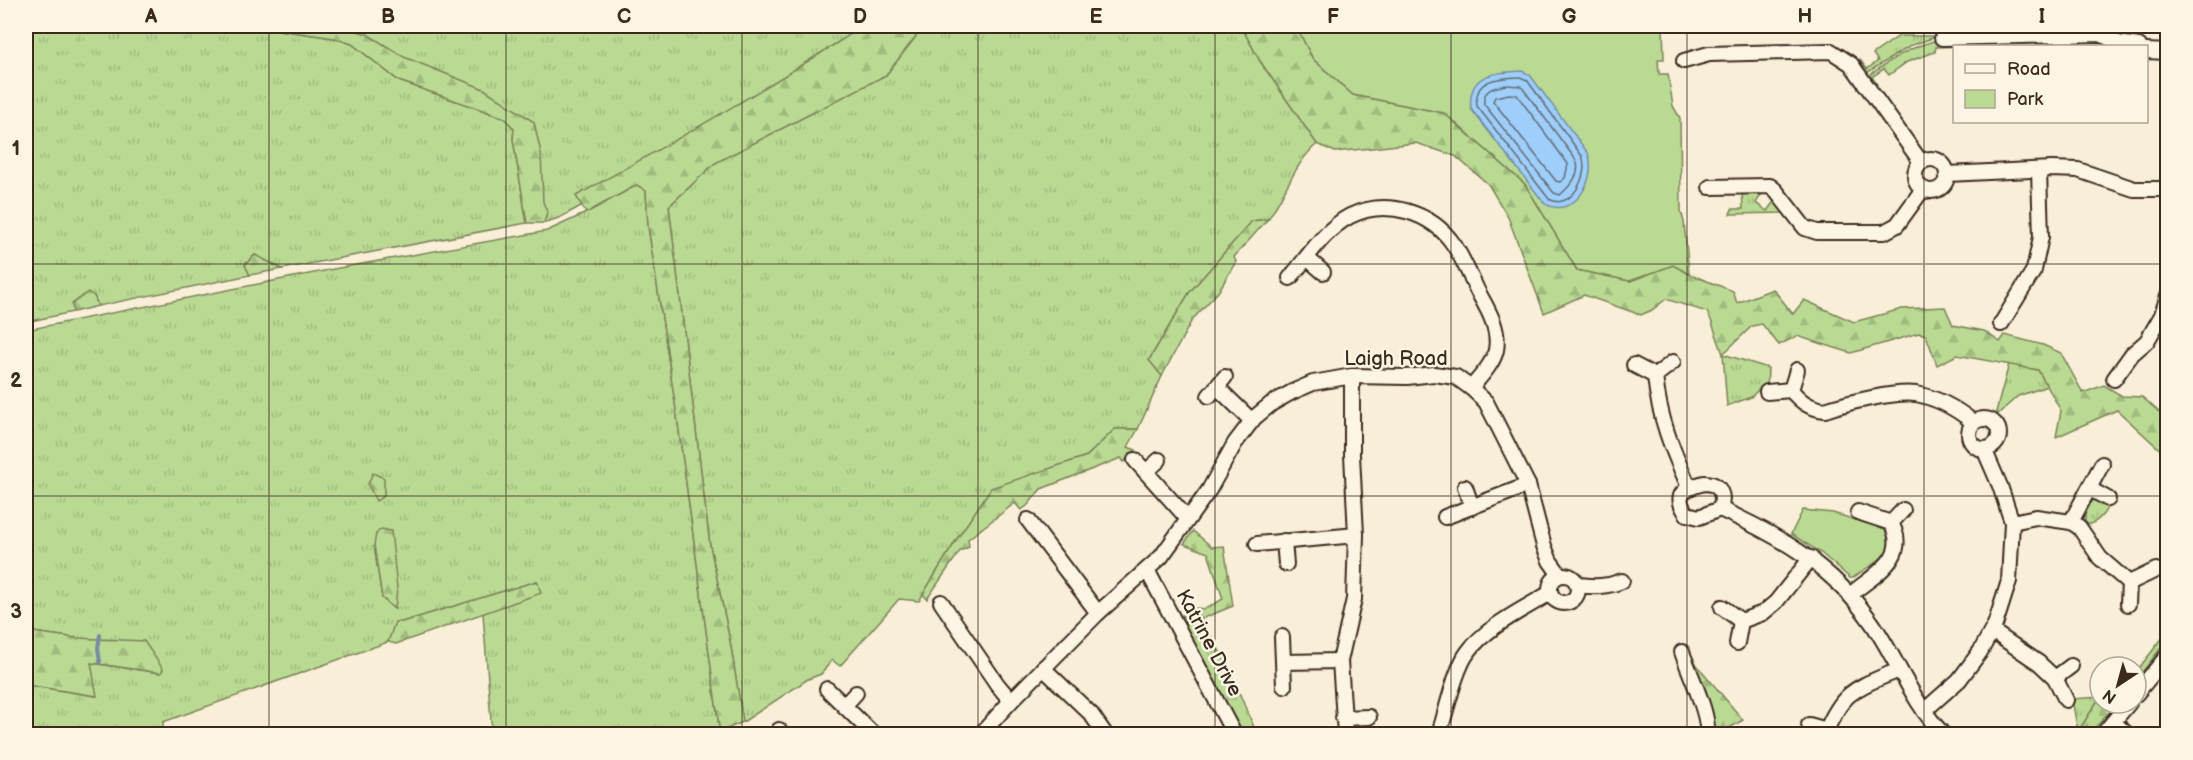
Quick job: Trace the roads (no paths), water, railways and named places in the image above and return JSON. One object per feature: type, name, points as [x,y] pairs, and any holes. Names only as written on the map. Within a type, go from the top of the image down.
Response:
[{"type":"street","points":[[1942,38],[1965,31],[2101,34],[2118,44],[2128,45]]},
{"type":"street","points":[[1684,60],[1708,54],[1831,51],[1851,64],[1922,162]]},
{"type":"street","points":[[2148,51],[2168,52]]},
{"type":"street","points":[[1929,159],[1939,161],[1946,169],[1945,184],[1932,191],[1923,189],[1915,174],[1922,162],[1929,159]]},
{"type":"street","points":[[1947,174],[2078,170],[2134,189],[2168,189]]},
{"type":"street","points":[[2001,324],[2034,270],[2041,237],[2039,171]]},
{"type":"street","points":[[1710,187],[1770,186],[1794,211],[1805,228],[1816,232],[1884,232],[1897,225],[1923,189]]},
{"type":"street","points":[[1290,279],[1334,227],[1350,216],[1387,208],[1408,211],[1426,218],[1454,245],[1496,331],[1496,350],[1486,369],[1471,388]]},
{"type":"street","points":[[1307,258],[1323,272]]},
{"type":"street","points":[[2114,379],[2132,354],[2147,341],[2162,315],[2168,295]]},
{"type":"street","points":[[1655,376],[1673,362]]},
{"type":"street","points":[[1634,365],[1655,376]]},
{"type":"street","points":[[1791,390],[1797,370]]},
{"type":"street","name":"Laigh Road","points":[[981,735],[1043,668],[1098,613],[1147,570],[1174,541],[1209,490],[1235,443],[1252,421],[1271,404],[1313,383],[1352,376],[1407,377],[1434,374],[1456,377],[1471,388],[1486,402],[1528,486],[1544,546],[1550,561],[1560,575]]},
{"type":"street","points":[[1345,735],[1341,661],[1354,599],[1356,535],[1352,455],[1352,376]]},
{"type":"street","points":[[1655,376],[1657,400],[1665,430],[1689,487]]},
{"type":"street","points":[[1217,387],[1252,421]]},
{"type":"street","points":[[1767,392],[1791,390]]},
{"type":"street","points":[[1791,390],[1804,404],[1814,409],[1825,410],[1893,395],[1915,394],[1958,410],[1973,422]]},
{"type":"street","points":[[1986,419],[1998,428],[1996,442],[1989,448],[1974,446],[1970,442],[1969,431],[1973,422],[1986,419]]},
{"type":"street","points":[[1924,711],[1959,680],[1980,652],[1992,631],[2009,581],[2012,522],[2001,486],[1984,449]]},
{"type":"street","points":[[1136,460],[1188,519]]},
{"type":"street","points":[[1146,472],[1160,460]]},
{"type":"street","points":[[2071,522],[2102,464]]},
{"type":"street","points":[[1720,509],[1723,498],[1717,487],[1710,483],[1689,487],[1681,496],[1682,508],[1687,514],[1699,518],[1720,509],[1785,541],[1811,558],[1850,595],[1872,624],[1924,711],[1943,735]]},
{"type":"street","points":[[1445,517],[1528,486]]},
{"type":"street","points":[[1465,487],[1472,507]]},
{"type":"street","points":[[2090,489],[2108,499]]},
{"type":"street","points":[[1891,523],[1903,510]]},
{"type":"street","points":[[1850,595],[1890,564],[1897,544],[1896,532],[1891,523],[1858,512]]},
{"type":"street","points":[[2012,522],[2036,517],[2071,522],[2079,527],[2100,558],[2129,583]]},
{"type":"street","points":[[1028,520],[1032,536],[1098,613]]},
{"type":"street","points":[[1257,544],[1356,535]]},
{"type":"street","points":[[1284,541],[1286,564]]},
{"type":"street","points":[[1741,621],[1763,613],[1776,602],[1811,558]]},
{"type":"street","name":"Katrine Drive","points":[[1147,570],[1234,735]]},
{"type":"street","points":[[2129,583],[2156,570]]},
{"type":"street","points":[[1439,735],[1461,663],[1468,652],[1487,633],[1550,593],[1552,580],[1560,575],[1573,578],[1578,585],[1577,595],[1570,602],[1556,600],[1550,593]]},
{"type":"street","points":[[1578,585],[1596,587],[1622,581]]},
{"type":"street","points":[[2127,604],[2129,583]]},
{"type":"street","points":[[941,602],[1011,701]]},
{"type":"street","points":[[1722,607],[1741,621]]},
{"type":"street","points":[[940,627],[952,619]]},
{"type":"street","points":[[1737,643],[1741,621]]},
{"type":"street","points":[[1992,631],[2039,663],[2055,678],[2066,700]]},
{"type":"street","points":[[1282,637],[1284,686]]},
{"type":"street","points":[[1682,652],[1709,727],[1706,735]]},
{"type":"street","points":[[2148,679],[2168,655]]},
{"type":"street","points":[[1284,662],[1341,661]]},
{"type":"street","points":[[2055,678],[2071,666]]},
{"type":"street","points":[[1043,668],[1091,714],[1105,735]]},
{"type":"street","points":[[1809,725],[1826,732],[1837,707],[1846,697],[1857,688],[1899,670]]},
{"type":"street","points":[[827,689],[873,735]]},
{"type":"street","points":[[844,706],[856,693]]},
{"type":"street","points":[[2103,735],[2119,715]]},
{"type":"street","points":[[1343,718],[1369,717]]},
{"type":"street","points":[[2113,722],[2127,735]]},
{"type":"water","points":[[1522,71],[1530,75],[1588,153],[1590,174],[1586,184],[1581,194],[1565,206],[1556,207],[1545,204],[1471,109],[1473,88],[1484,77]]},
{"type":"waterway","points":[[100,635],[98,648],[100,662]]}]
